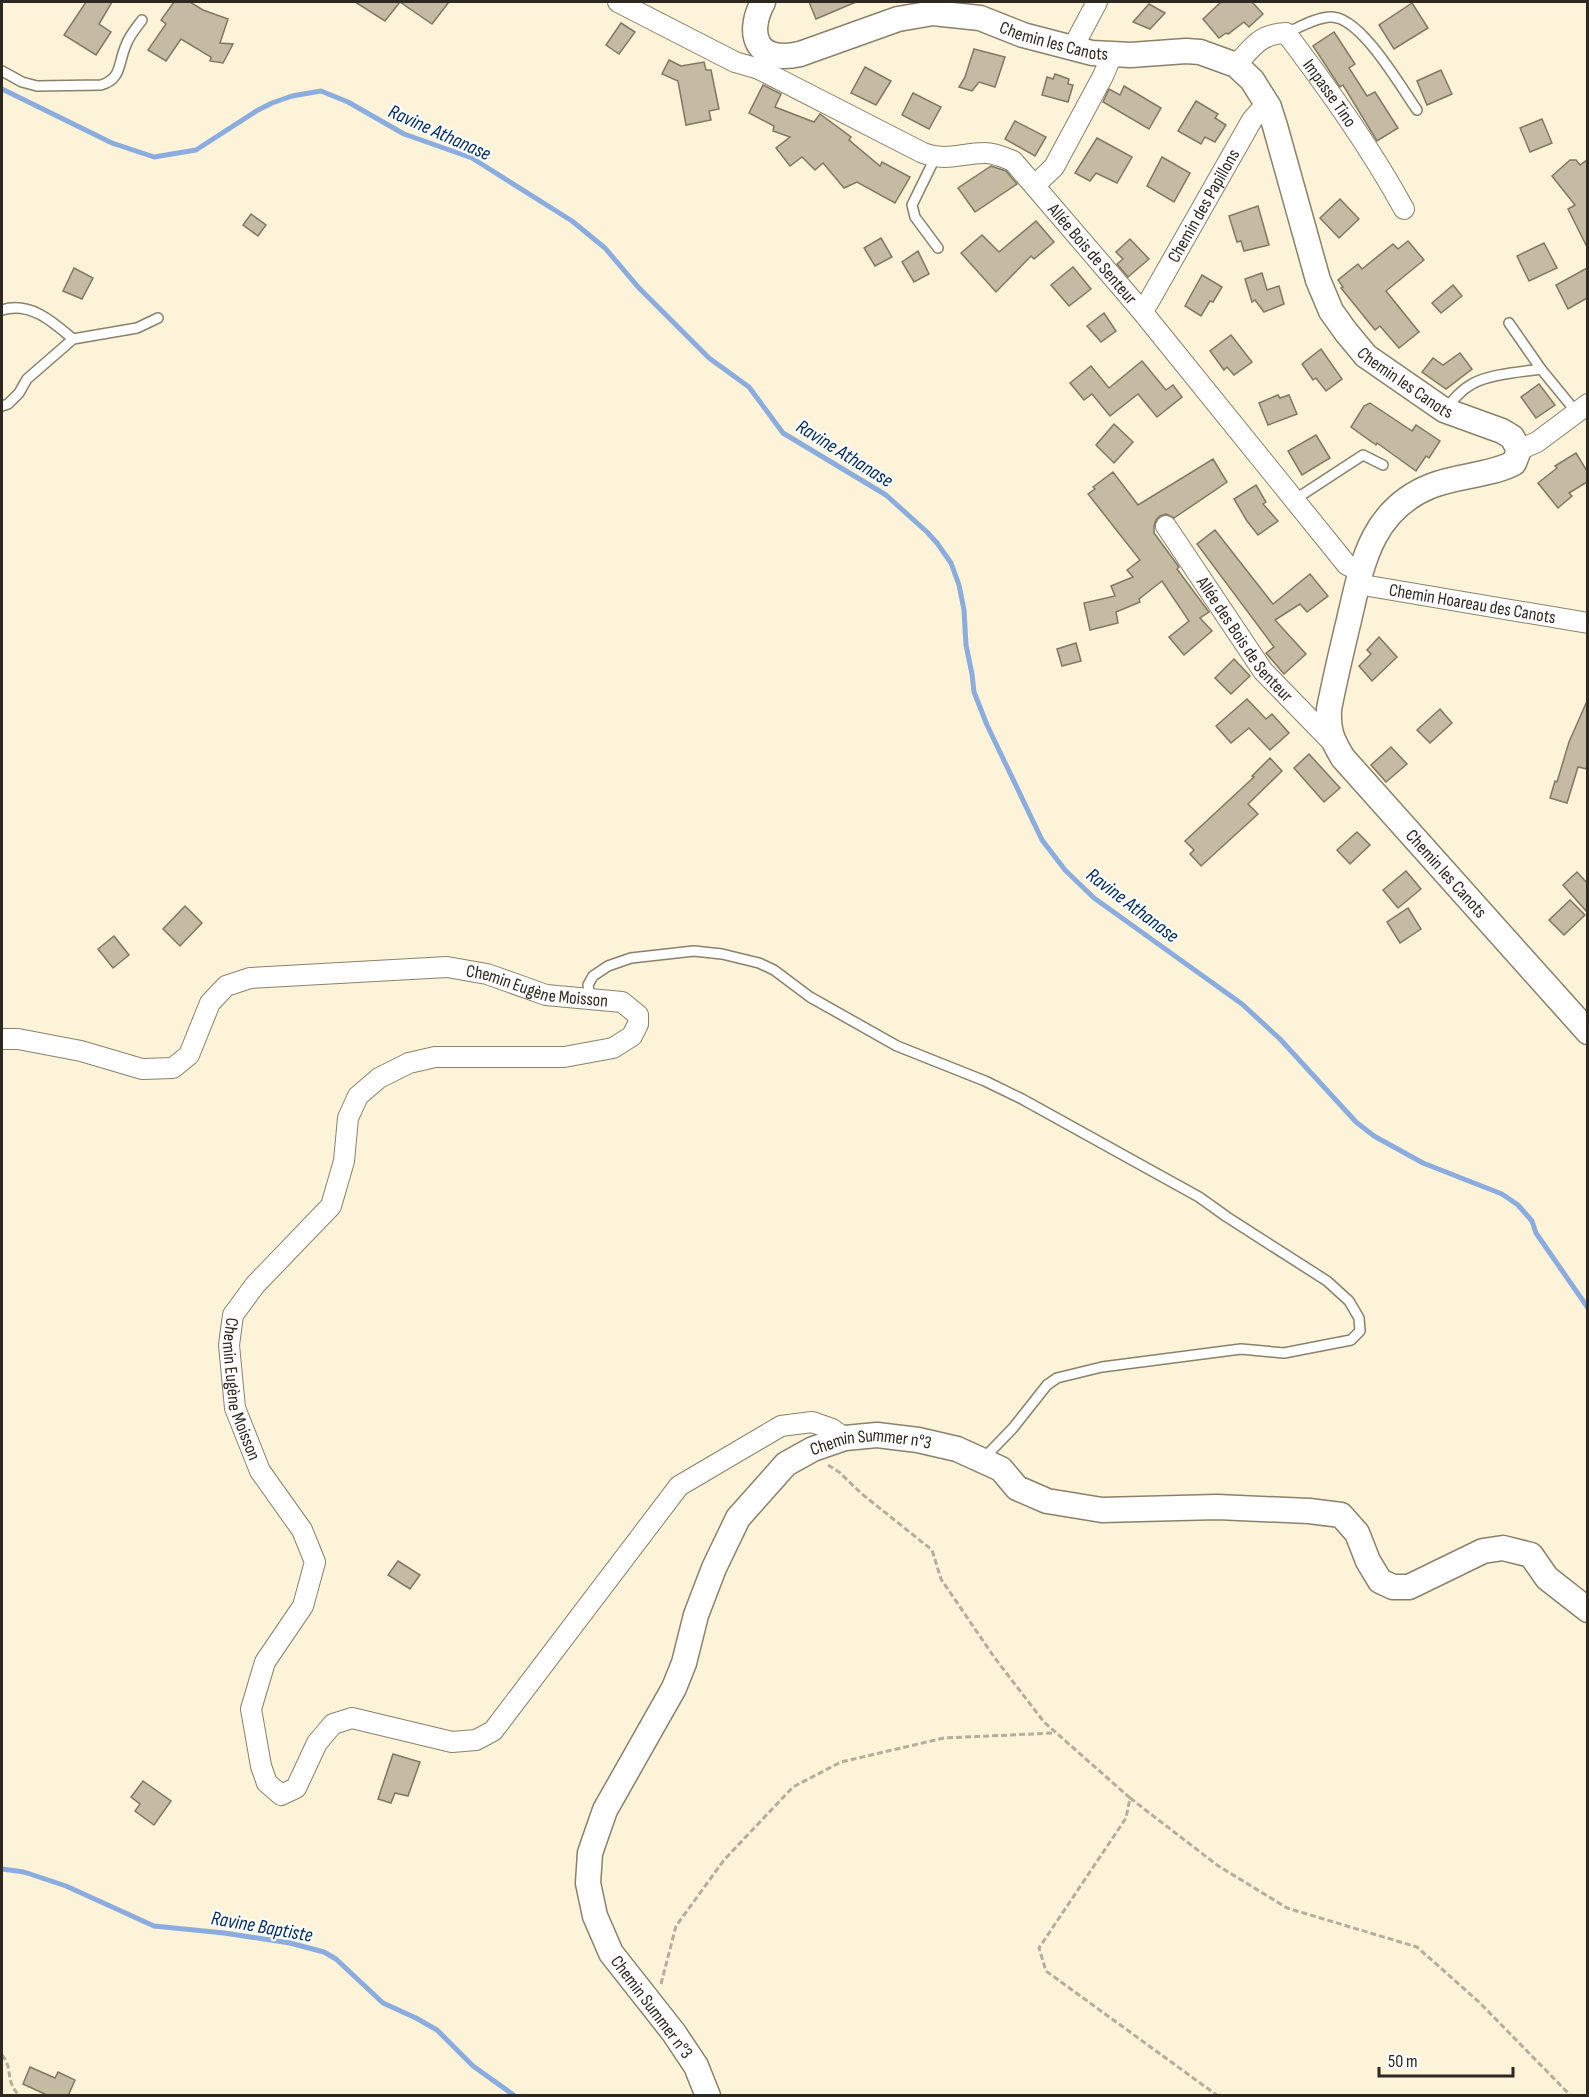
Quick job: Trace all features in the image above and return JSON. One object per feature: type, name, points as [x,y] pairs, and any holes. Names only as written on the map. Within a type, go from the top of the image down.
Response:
[{"type":"street","points":[[618,2],[735,62],[764,61],[935,158]]},
{"type":"street","points":[[763,2],[757,13],[755,31],[764,61]]},
{"type":"street","points":[[1072,49],[1097,2]]},
{"type":"street","name":"Chemin les Canots","points":[[764,61],[786,57],[898,19],[933,14],[980,18],[1023,35],[1072,49],[1112,55],[1193,52],[1236,65],[1252,80],[1269,107],[1318,279],[1331,311],[1346,332],[1366,357],[1444,410],[1502,431],[1512,437],[1519,450],[1514,463],[1504,468],[1458,477],[1430,486],[1403,500],[1387,516],[1376,533],[1359,578],[1329,709],[1328,727],[1334,744],[1343,758],[1587,1032]]},
{"type":"street","points":[[1236,65],[1260,39],[1269,35],[1286,33]]},
{"type":"street","name":"Impasse Tino","points":[[1286,33],[1327,87],[1379,164],[1404,209]]},
{"type":"street","points":[[1035,185],[1054,167],[1112,55]]},
{"type":"street","name":"Chemin des Papillons","points":[[1140,309],[1148,303],[1252,120],[1259,112],[1269,107]]},
{"type":"street","name":"Allée Bois de Senteur","points":[[935,158],[945,159],[985,153],[997,154],[1013,161],[1140,309],[1359,578]]},
{"type":"street","points":[[1519,450],[1537,442],[1582,408]]},
{"type":"street","name":"Allée des Bois de Senteur","points":[[1166,526],[1263,671],[1334,744]]},
{"type":"street","name":"Chemin Hoareau des Canots","points":[[1359,578],[1587,623]]},
{"type":"street","name":"Chemin Eugène Moisson","points":[[2,1039],[18,1039],[81,1051],[142,1069],[173,1068],[189,1055],[210,1003],[226,986],[250,978],[447,967],[486,974],[546,995],[622,1002],[638,1016],[638,1023],[632,1036],[613,1048],[564,1056],[435,1056],[410,1063],[378,1078],[358,1096],[348,1118],[344,1161],[331,1206],[255,1285],[233,1315],[230,1345],[235,1408],[260,1471],[302,1530],[315,1562],[303,1606],[265,1662],[251,1709],[261,1766],[267,1783],[281,1795],[296,1788],[317,1743],[333,1724],[352,1718],[452,1742],[476,1740],[493,1731],[679,1486],[781,1426],[812,1422],[832,1429],[845,1438]]},
{"type":"street","name":"Chemin Summer n°3","points":[[708,2096],[696,2066],[655,2008],[611,1953],[595,1916],[588,1883],[590,1853],[605,1810],[674,1688],[714,1568],[738,1518],[786,1464],[813,1449],[845,1438],[877,1435],[918,1440],[957,1449],[1001,1469],[1017,1488],[1047,1501],[1102,1510],[1217,1508],[1309,1511],[1341,1515],[1357,1533],[1368,1561],[1380,1581],[1393,1587],[1409,1587],[1483,1551],[1503,1548],[1531,1555],[1547,1578],[1587,1610]]},
{"type":"lane","points":[[1286,33],[1329,17],[1342,18],[1354,26],[1371,44],[1417,110]]},
{"type":"lane","points":[[2,71],[22,82],[38,86],[110,82],[115,77],[126,44],[142,20]]},
{"type":"lane","points":[[935,158],[912,206],[915,217],[938,248]]},
{"type":"lane","points":[[2,309],[12,306],[29,309],[50,321],[73,339]]},
{"type":"lane","points":[[2,406],[8,404],[19,393],[27,379],[73,339],[137,328],[158,318]]},
{"type":"lane","points":[[1509,323],[1541,369],[1582,408]]},
{"type":"lane","points":[[1444,410],[1473,383],[1486,378],[1541,369]]},
{"type":"lane","points":[[1294,500],[1363,456],[1383,465]]},
{"type":"lane","points":[[590,998],[588,985],[592,976],[608,966],[631,958],[694,951],[722,954],[759,963],[784,976],[810,997],[897,1046],[1022,1099],[1199,1197],[1327,1281],[1349,1300],[1359,1318],[1360,1331],[1351,1340],[1333,1346],[1284,1353],[1241,1349],[1102,1367],[1057,1378],[1047,1385],[1013,1428],[982,1461]]},
{"type":"path","points":[[825,1463],[839,1472],[862,1494],[932,1550],[941,1579],[980,1638],[1044,1722],[1130,1798],[1217,1865],[1287,1908],[1417,1947],[1479,2002],[1571,2096]]},
{"type":"path","points":[[655,2008],[676,1926],[724,1860],[793,1787],[841,1762],[944,1738],[1056,1733]]},
{"type":"path","points":[[1130,1798],[1126,1818],[1039,1948],[1046,1971],[1218,2096]]},
{"type":"path","points":[[2,2055],[6,2061],[12,2088],[20,2096]]},
{"type":"building","points":[[86,2],[112,2],[99,24],[111,32],[96,55],[64,35]]},
{"type":"building","points":[[174,2],[190,2],[203,10],[228,19],[220,43],[233,44],[223,63],[210,61],[211,57],[181,39],[166,61],[148,50],[166,24],[161,20]]},
{"type":"building","points":[[355,2],[400,2],[385,21]]},
{"type":"building","points":[[400,2],[449,2],[432,24]]},
{"type":"building","points":[[809,2],[856,2],[816,19]]},
{"type":"building","points":[[1221,2],[1252,2],[1263,14],[1249,27],[1244,22],[1219,38],[1203,19]]},
{"type":"building","points":[[1412,3],[1428,28],[1394,49],[1379,25]]},
{"type":"building","points":[[1149,4],[1165,13],[1150,29],[1133,22]]},
{"type":"building","points":[[621,23],[635,32],[619,54],[606,45]]},
{"type":"building","points":[[1334,32],[1355,64],[1349,68],[1367,96],[1375,92],[1398,128],[1377,141],[1343,85],[1340,87],[1313,46]]},
{"type":"building","points":[[974,49],[1005,57],[995,87],[979,82],[972,91],[959,87],[965,77]]},
{"type":"building","points":[[669,60],[681,66],[704,62],[706,70],[711,70],[719,109],[709,111],[711,120],[686,125],[678,81],[662,74]]},
{"type":"building","points":[[865,67],[891,81],[876,105],[851,93]]},
{"type":"building","points":[[1441,70],[1452,94],[1427,105],[1417,81]]},
{"type":"building","points":[[1055,74],[1069,79],[1068,84],[1073,85],[1068,102],[1042,95],[1047,77],[1053,79]]},
{"type":"building","points":[[763,85],[781,94],[775,107],[814,122],[820,114],[851,137],[849,140],[880,166],[882,162],[910,177],[895,203],[857,182],[844,188],[823,163],[815,170],[802,157],[790,166],[776,148],[790,137],[773,131],[774,126],[749,113]]},
{"type":"building","points":[[1124,86],[1161,108],[1149,129],[1103,102],[1109,89],[1120,95]]},
{"type":"building","points":[[913,93],[941,107],[929,129],[902,115]]},
{"type":"building","points":[[1196,101],[1218,114],[1215,118],[1226,125],[1215,142],[1205,137],[1201,144],[1178,131]]},
{"type":"building","points":[[1542,119],[1552,143],[1530,152],[1520,128]]},
{"type":"building","points":[[1015,121],[1046,137],[1035,156],[1005,139]]},
{"type":"building","points":[[1097,138],[1132,157],[1117,183],[1096,173],[1090,181],[1075,173]]},
{"type":"building","points":[[1162,157],[1190,173],[1174,202],[1147,186]]},
{"type":"building","points":[[1570,160],[1576,160],[1580,165],[1587,160],[1587,247],[1568,209],[1575,205],[1552,176]]},
{"type":"building","points":[[991,166],[1006,171],[1017,184],[975,212],[958,188]]},
{"type":"building","points":[[1340,199],[1359,219],[1339,238],[1320,218]]},
{"type":"building","points":[[1258,206],[1269,245],[1244,251],[1241,241],[1237,242],[1229,216]]},
{"type":"building","points":[[251,214],[266,225],[258,236],[243,225]]},
{"type":"building","points":[[1036,221],[1054,242],[1034,259],[1031,256],[996,292],[961,253],[982,235],[999,252]]},
{"type":"building","points":[[881,238],[892,257],[875,266],[864,248]]},
{"type":"building","points":[[1130,239],[1149,259],[1128,277],[1117,264],[1123,259],[1116,252]]},
{"type":"building","points":[[1408,241],[1424,260],[1386,291],[1419,332],[1399,348],[1380,326],[1375,330],[1341,288],[1343,287],[1338,280],[1358,264],[1362,269],[1393,244],[1398,249]]},
{"type":"building","points":[[1544,243],[1557,268],[1529,281],[1517,256]]},
{"type":"building","points":[[918,251],[929,274],[914,282],[902,262]]},
{"type":"building","points":[[1073,267],[1091,289],[1069,306],[1051,285]]},
{"type":"building","points":[[74,268],[93,278],[82,299],[63,291]]},
{"type":"building","points":[[1587,268],[1587,298],[1568,309],[1556,285]]},
{"type":"building","points":[[1262,273],[1267,290],[1279,286],[1284,304],[1264,312],[1255,300],[1252,302],[1245,279]]},
{"type":"building","points":[[1202,275],[1222,287],[1201,316],[1185,306]]},
{"type":"building","points":[[1453,285],[1462,296],[1441,313],[1432,303]]},
{"type":"building","points":[[1104,313],[1116,331],[1101,342],[1087,326]]},
{"type":"building","points":[[1231,335],[1252,362],[1234,375],[1227,367],[1224,370],[1210,351]]},
{"type":"building","points":[[1321,349],[1342,379],[1326,391],[1316,378],[1313,380],[1302,364]]},
{"type":"building","points":[[1460,353],[1472,369],[1446,389],[1422,372],[1433,358],[1443,365]]},
{"type":"building","points":[[1142,361],[1166,390],[1173,385],[1182,397],[1157,417],[1138,394],[1110,416],[1092,394],[1084,400],[1070,383],[1091,366],[1109,388]]},
{"type":"building","points":[[1539,384],[1555,405],[1536,418],[1521,397]]},
{"type":"building","points":[[1278,395],[1280,398],[1289,395],[1297,414],[1268,425],[1259,403]]},
{"type":"building","points":[[1370,403],[1412,431],[1416,425],[1440,441],[1429,458],[1426,456],[1416,471],[1351,427],[1364,406]]},
{"type":"building","points":[[1114,424],[1133,442],[1114,463],[1096,445]]},
{"type":"building","points":[[1316,435],[1330,458],[1302,475],[1288,451]]},
{"type":"building","points":[[1576,453],[1587,471],[1587,482],[1569,493],[1572,496],[1558,508],[1538,483],[1557,468],[1555,466]]},
{"type":"building","points":[[1213,459],[1227,482],[1174,518],[1166,514],[1160,516],[1154,526],[1154,533],[1179,567],[1177,569],[1209,612],[1200,618],[1212,631],[1184,655],[1169,637],[1189,621],[1162,581],[1139,599],[1140,602],[1116,612],[1118,623],[1090,630],[1084,603],[1115,596],[1111,586],[1133,577],[1127,570],[1140,560],[1088,494],[1095,489],[1093,487],[1113,472],[1138,505]]},
{"type":"building","points":[[1256,485],[1266,502],[1263,504],[1278,521],[1258,535],[1234,499]]},
{"type":"building","points":[[1215,530],[1273,604],[1310,574],[1328,596],[1307,612],[1300,604],[1275,620],[1306,654],[1284,674],[1266,653],[1274,647],[1197,544]]},
{"type":"building","points":[[1379,637],[1397,657],[1372,681],[1359,666],[1371,654],[1367,650]]},
{"type":"building","points":[[1076,643],[1081,661],[1062,666],[1057,649]]},
{"type":"building","points":[[1234,659],[1250,676],[1231,694],[1215,678]]},
{"type":"building","points":[[1247,699],[1266,719],[1272,714],[1289,733],[1270,750],[1249,728],[1231,743],[1216,726]]},
{"type":"building","points":[[1587,701],[1587,769],[1578,767],[1567,803],[1550,798],[1569,742]]},
{"type":"building","points":[[1440,709],[1452,723],[1430,743],[1417,730]]},
{"type":"building","points":[[1391,747],[1407,764],[1386,782],[1371,765]]},
{"type":"building","points":[[1309,754],[1340,788],[1324,802],[1294,768]]},
{"type":"building","points":[[1270,758],[1282,771],[1248,804],[1258,814],[1201,866],[1190,854],[1194,850],[1185,841],[1254,777],[1252,776]]},
{"type":"building","points":[[1357,832],[1370,845],[1350,864],[1337,850]]},
{"type":"building","points":[[1406,871],[1421,889],[1398,908],[1383,890]]},
{"type":"building","points":[[1577,872],[1587,883],[1587,912],[1563,885]]},
{"type":"building","points":[[1570,900],[1585,915],[1564,935],[1549,920]]},
{"type":"building","points":[[185,906],[202,923],[180,946],[163,929]]},
{"type":"building","points":[[1408,908],[1421,929],[1400,943],[1387,922]]},
{"type":"building","points":[[114,936],[129,955],[113,968],[98,949]]},
{"type":"building","points":[[398,1561],[420,1575],[410,1589],[388,1575]]},
{"type":"building","points":[[393,1754],[420,1762],[408,1796],[395,1793],[391,1803],[378,1799]]},
{"type":"building","points":[[143,1781],[171,1801],[154,1825],[135,1811],[140,1804],[131,1797]]},
{"type":"building","points":[[30,2067],[55,2078],[58,2072],[75,2080],[68,2096],[49,2096],[23,2084]]},
{"type":"waterway","name":"Ravine Athanase","points":[[2,89],[112,143],[154,157],[196,150],[272,103],[292,96],[321,91],[348,102],[404,134],[472,158],[572,221],[605,248],[639,288],[709,358],[749,387],[783,433],[886,495],[937,543],[951,563],[959,585],[974,692],[987,725],[1042,840],[1065,870],[1094,898],[1242,1004],[1280,1039],[1356,1122],[1374,1136],[1423,1163],[1502,1194],[1518,1205],[1532,1221],[1536,1233],[1588,1308]]},
{"type":"waterway","name":"Ravine Baptiste","points":[[2,1869],[24,1872],[66,1886],[154,1926],[290,1943],[324,1952],[336,1959],[383,2003],[437,2030],[473,2066],[515,2096]]}]
